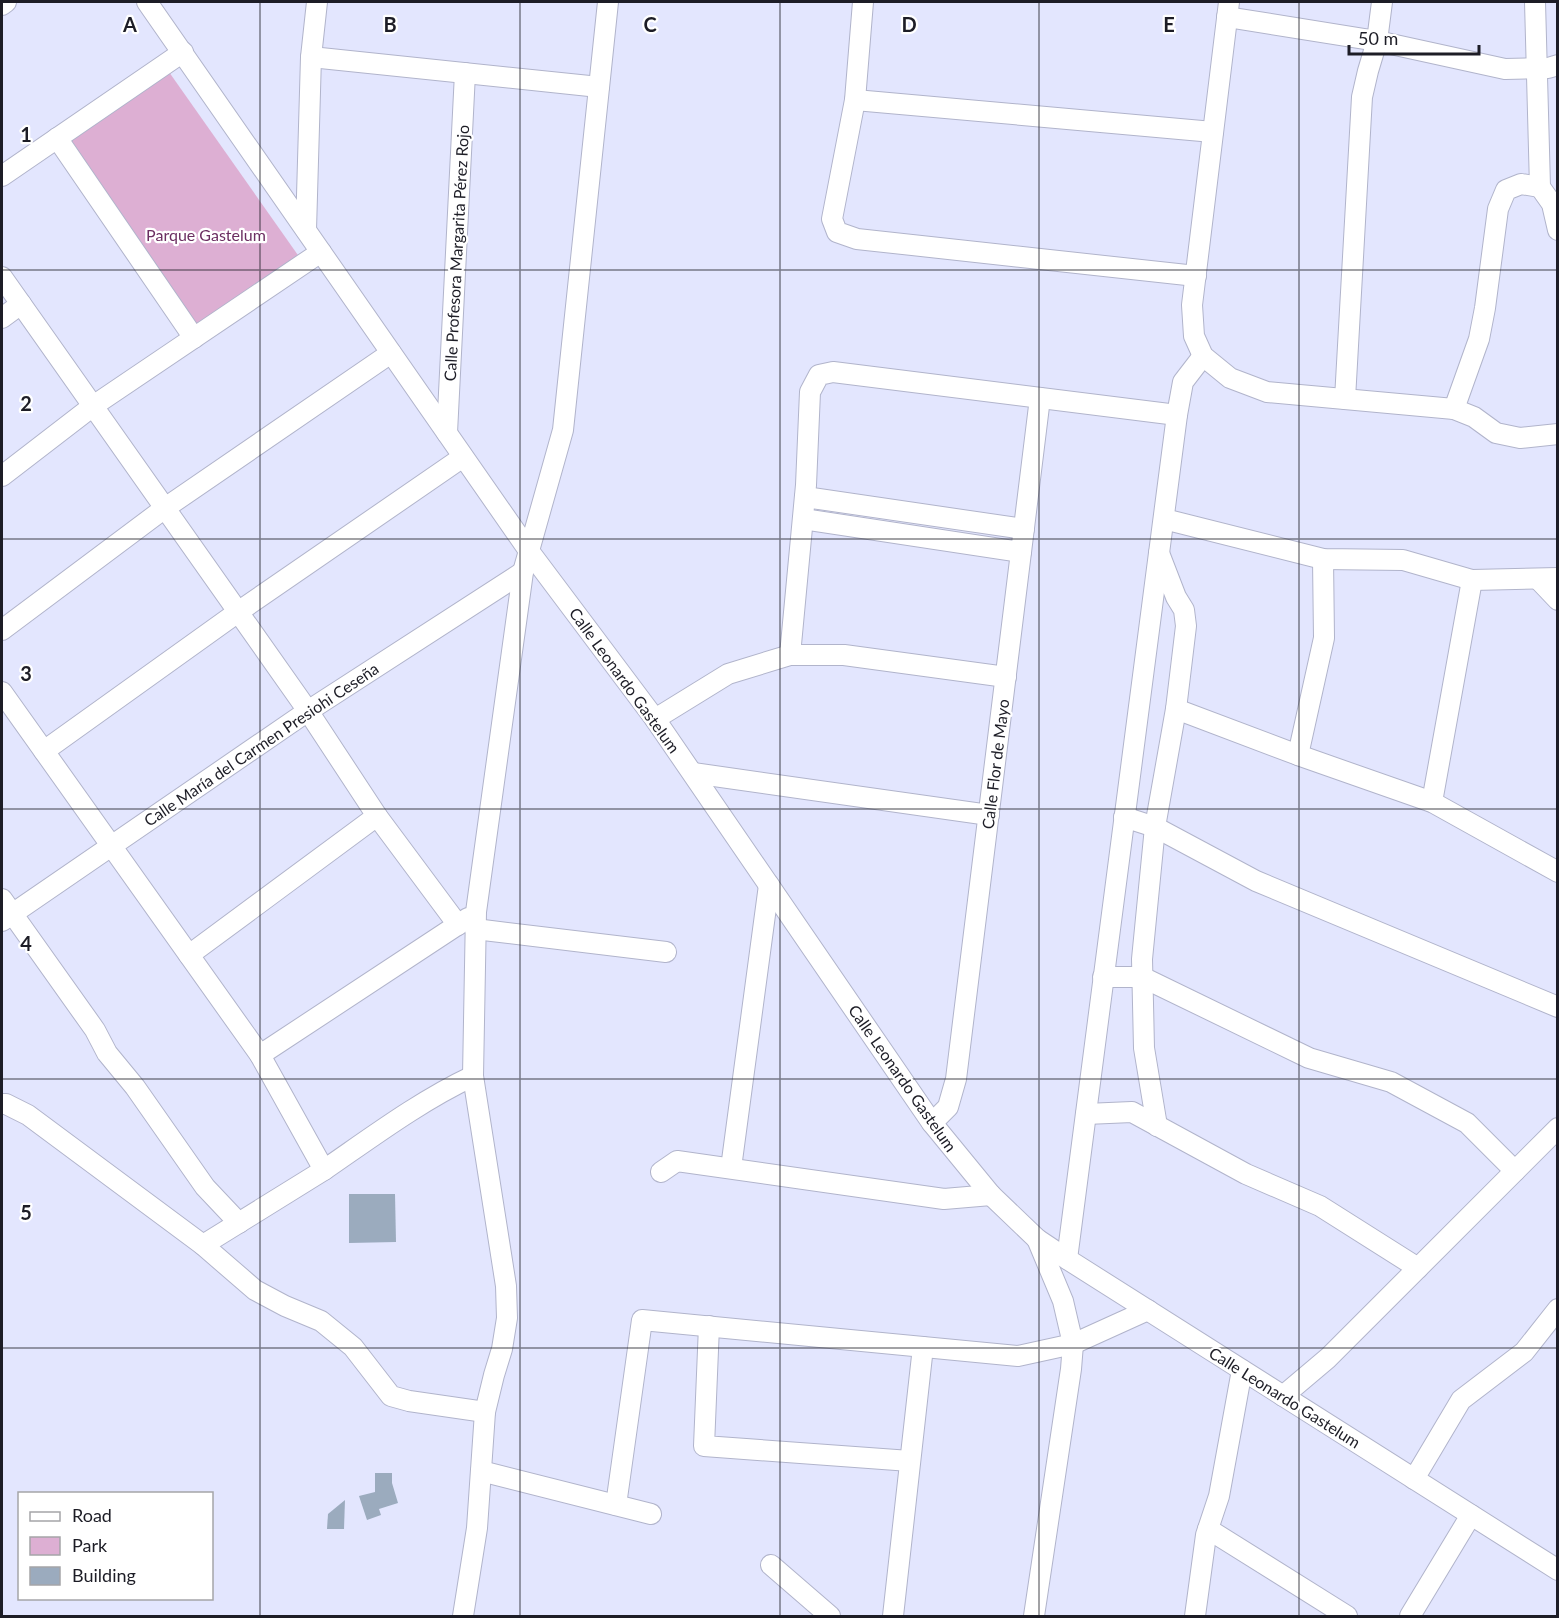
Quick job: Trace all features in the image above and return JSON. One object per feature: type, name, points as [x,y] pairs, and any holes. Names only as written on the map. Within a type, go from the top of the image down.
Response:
[{"type":"street","points":[[2,5],[6,2]]},
{"type":"street","name":"Calle Leonardo Gastelum","points":[[147,2],[529,551],[693,773],[932,1123],[991,1195],[1037,1239],[1067,1259],[1557,1570]]},
{"type":"street","points":[[306,230],[311,57],[317,2]]},
{"type":"street","points":[[463,1617],[477,1528],[485,1412],[502,1349],[507,1318],[506,1286],[473,1076],[470,922],[523,572],[563,430],[608,2]]},
{"type":"street","points":[[863,2],[855,100],[832,219],[837,232],[857,239],[1196,276]]},
{"type":"street","points":[[1345,399],[1362,97],[1377,41],[1382,2]]},
{"type":"street","points":[[1535,2],[1540,187],[1552,204],[1557,230]]},
{"type":"street","points":[[1557,65],[1548,68],[1505,69],[1228,9],[1192,305],[1194,336],[1203,356],[1230,378],[1267,392],[1454,409],[1474,417],[1496,432],[1520,438],[1557,434]]},
{"type":"street","points":[[2,176],[183,52]]},
{"type":"street","points":[[311,57],[599,87]]},
{"type":"street","name":"Calle Profesora Margarita Pérez Rojo","points":[[447,433],[465,73]]},
{"type":"street","points":[[855,100],[1213,132]]},
{"type":"street","points":[[57,138],[194,338]]},
{"type":"street","points":[[1454,409],[1479,339],[1498,209],[1506,190],[1521,184],[1540,187]]},
{"type":"street","points":[[2,476],[93,406],[321,252]]},
{"type":"street","points":[[2,277],[308,711],[377,816],[470,922],[666,952]]},
{"type":"street","points":[[2,318],[21,304]]},
{"type":"street","points":[[2,630],[165,508],[391,353]]},
{"type":"street","points":[[1067,1259],[1177,415],[1183,381],[1203,356]]},
{"type":"street","points":[[789,656],[805,497],[810,392],[819,375],[833,372],[1177,415]]},
{"type":"street","name":"Calle Flor de Mayo","points":[[932,1123],[948,1107],[956,1078],[1040,398]]},
{"type":"street","points":[[44,751],[238,612],[463,457]]},
{"type":"street","points":[[805,497],[1024,529]]},
{"type":"street","points":[[803,519],[1021,552]]},
{"type":"street","points":[[1164,519],[1323,559],[1403,560],[1472,580],[1548,579],[1557,600]]},
{"type":"street","points":[[1157,1126],[1144,1048],[1142,959],[1155,827],[1176,709],[1186,626],[1184,610],[1176,597],[1159,552]]},
{"type":"street","points":[[1298,755],[1324,638],[1323,559]]},
{"type":"street","name":"Calle María del Carmen Presiohi Ceseña","points":[[5,911],[111,845],[308,711],[523,572]]},
{"type":"street","points":[[1432,802],[1472,580]]},
{"type":"street","points":[[655,719],[728,674],[789,656],[844,655],[1006,677]]},
{"type":"street","points":[[2,692],[260,1055],[324,1170]]},
{"type":"street","points":[[1176,709],[1432,802],[1557,872]]},
{"type":"street","points":[[693,773],[988,815]]},
{"type":"street","points":[[189,955],[377,816]]},
{"type":"street","points":[[1124,817],[1155,827],[1256,881],[1557,1007]]},
{"type":"street","points":[[731,1168],[769,885]]},
{"type":"street","points":[[5,911],[95,1030],[107,1053],[135,1087],[205,1187],[239,1223]]},
{"type":"street","points":[[260,1055],[470,922]]},
{"type":"street","points":[[1103,977],[1142,977],[1309,1058],[1391,1082],[1467,1123],[1515,1171]]},
{"type":"street","points":[[203,1245],[324,1170],[414,1108],[473,1076]]},
{"type":"street","points":[[2,1104],[28,1114],[203,1245],[255,1290],[321,1321],[353,1347],[391,1396],[409,1401],[485,1412]]},
{"type":"street","points":[[1086,1114],[1132,1112],[1246,1174],[1320,1206],[1418,1268]]},
{"type":"street","points":[[1283,1396],[1328,1358],[1557,1128]]},
{"type":"street","points":[[661,1172],[677,1161],[944,1199],[991,1195]]},
{"type":"street","points":[[1034,1617],[1071,1369],[1072,1344],[1063,1301],[1037,1239]]},
{"type":"street","points":[[1414,1479],[1461,1400],[1524,1352],[1557,1309]]},
{"type":"street","points":[[616,1505],[642,1320],[1018,1356],[1072,1344],[1148,1311]]},
{"type":"street","points":[[709,1326],[704,1446],[910,1461]]},
{"type":"street","points":[[893,1617],[922,1347]]},
{"type":"street","points":[[1195,1617],[1208,1529],[1219,1496],[1242,1370]]},
{"type":"street","points":[[481,1471],[651,1514]]},
{"type":"street","points":[[1410,1617],[1471,1515]]},
{"type":"street","points":[[1208,1529],[1347,1617]]},
{"type":"street","points":[[771,1565],[830,1617]]},
{"type":"green space","name":"Parque Gastelum","points":[[169,72],[300,258],[195,329],[66,139]]},
{"type":"building","points":[[349,1194],[395,1194],[396,1242],[349,1243]]},
{"type":"building","points":[[375,1473],[392,1473],[392,1483],[398,1503],[379,1509],[381,1515],[367,1520],[359,1496],[375,1492]]},
{"type":"building","points":[[345,1500],[344,1529],[327,1529],[328,1514]]}]
